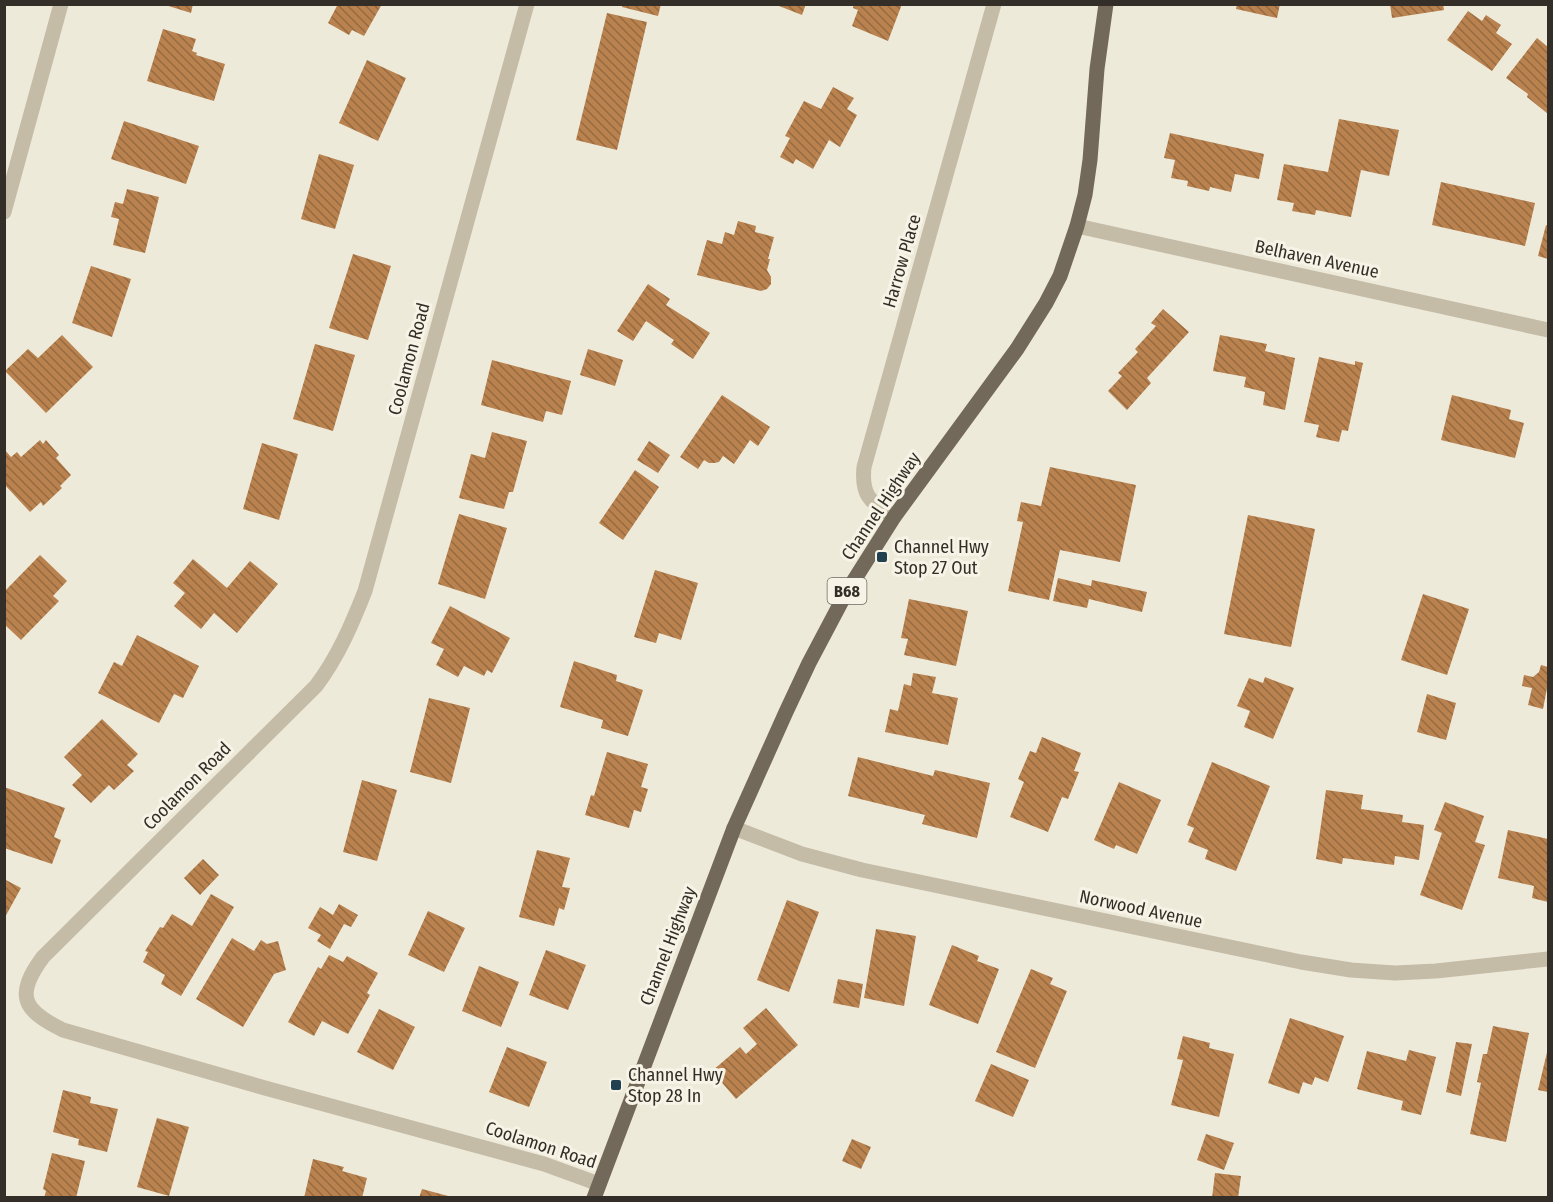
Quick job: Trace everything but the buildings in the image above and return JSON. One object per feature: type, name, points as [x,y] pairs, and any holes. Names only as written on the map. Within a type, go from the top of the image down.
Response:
[{"type":"main road","name":"Channel Highway","points":[[597,1191],[734,828],[809,663],[846,593],[894,517],[1017,349],[1060,276],[1085,195],[1097,69],[1106,4]]},
{"type":"street","points":[[4,212],[61,4]]},
{"type":"street","name":"Coolamon Road","points":[[527,4],[365,591],[337,655],[316,686],[42,957],[27,982],[26,997],[34,1012],[48,1023],[63,1030],[544,1164],[597,1191]]},
{"type":"street","name":"Harrow Place","points":[[894,517],[871,501],[863,481],[864,467],[994,4]]},
{"type":"street","name":"Belhaven Avenue","points":[[1077,226],[1548,330]]},
{"type":"street","name":"Norwood Avenue","points":[[734,828],[802,854],[862,870],[1291,960],[1351,970],[1395,973],[1436,971],[1548,959]]},
{"type":"place","name":"Channel Hwy Stop 27 Out","points":[[882,557]]},
{"type":"place","name":"Channel Hwy Stop 28 In","points":[[616,1085]]}]
